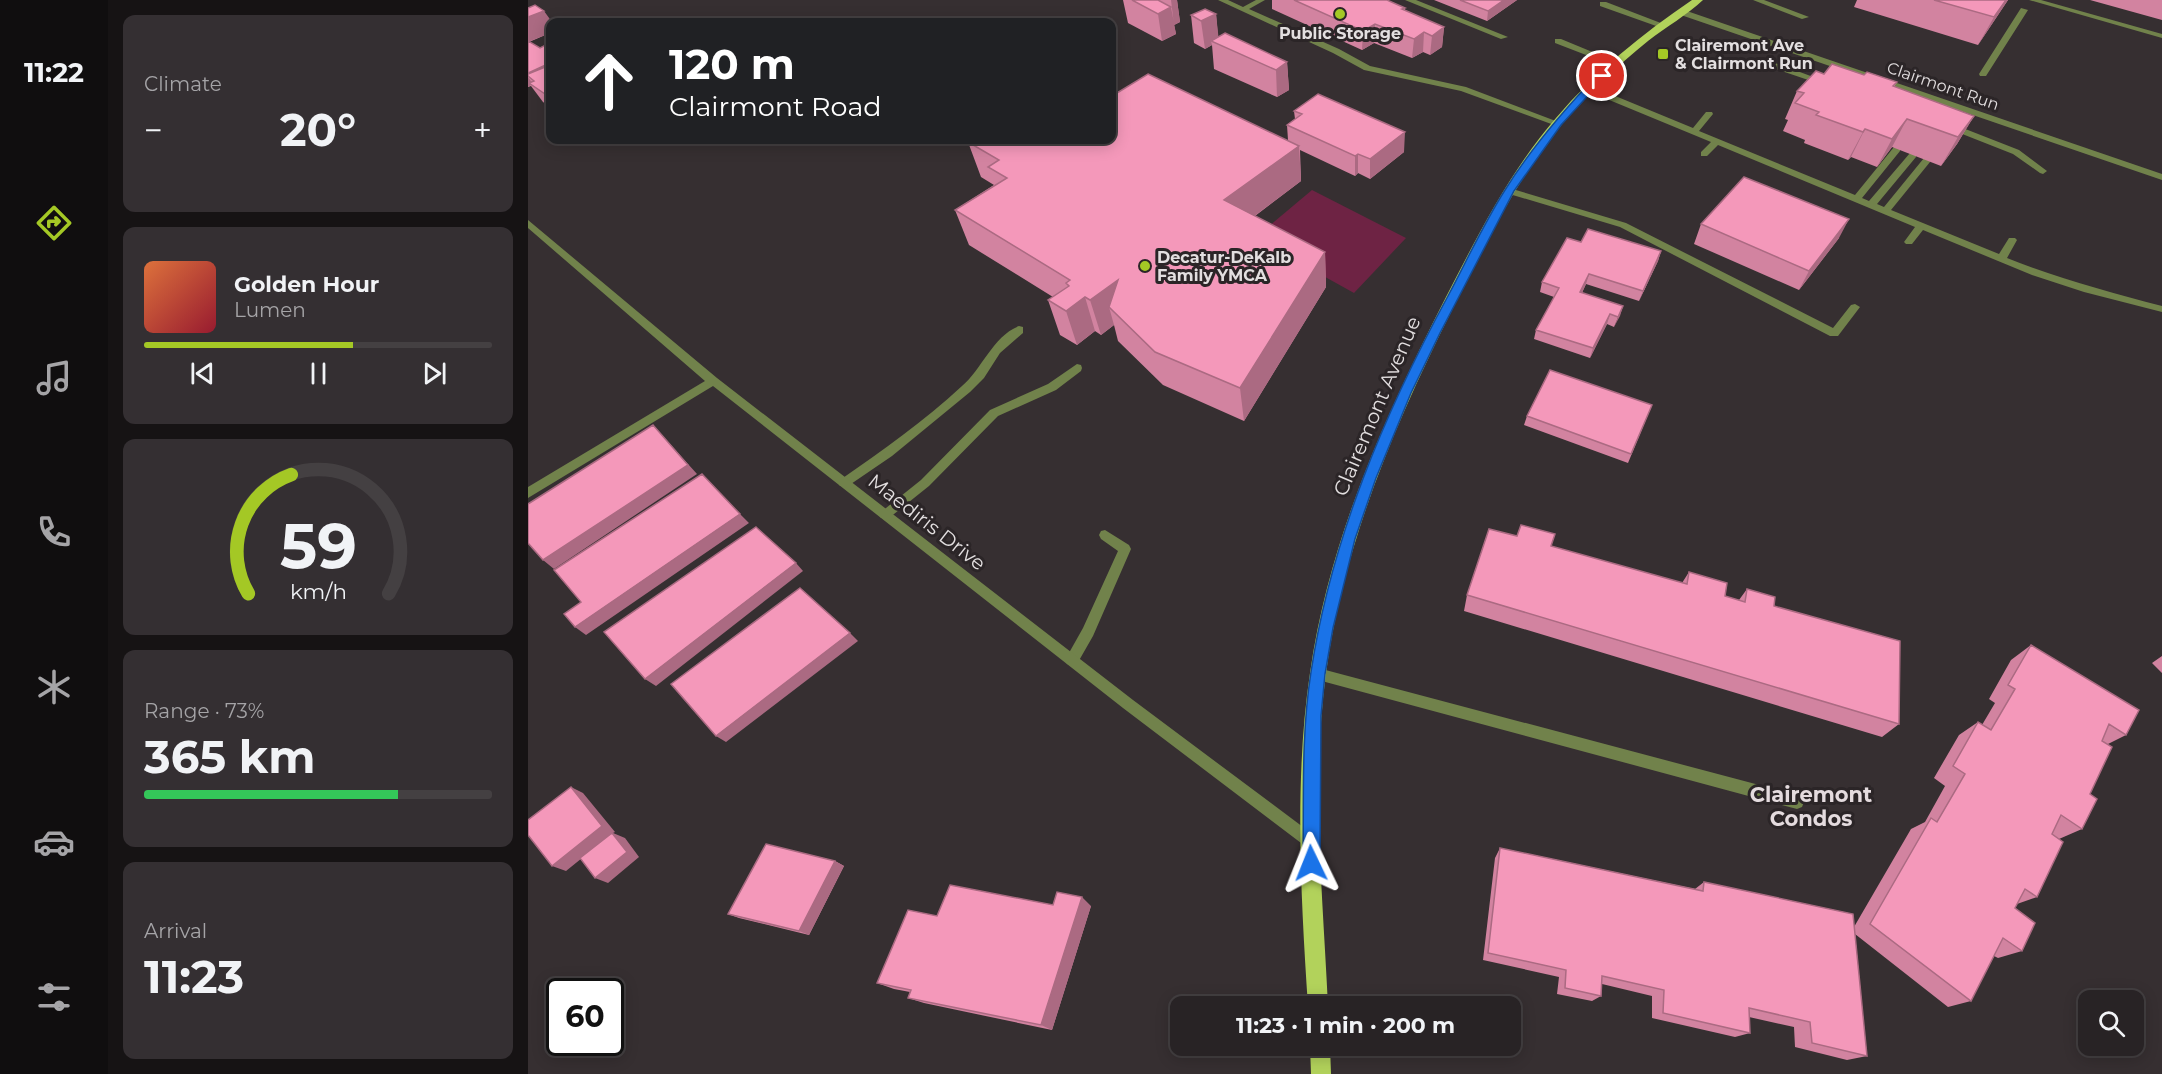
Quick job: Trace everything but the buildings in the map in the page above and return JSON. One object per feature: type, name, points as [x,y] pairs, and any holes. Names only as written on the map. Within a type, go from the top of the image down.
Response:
[{"type":"main road","name":"Clairemont Avenue","points":[[1318,996],[1310,841],[1314,716],[1318,674],[1325,628],[1348,539],[1370,478],[1405,393],[1509,191],[1557,123],[1588,88],[1662,25],[1698,0]]},
{"type":"main road","points":[[1320,1056],[1321,1074]]},
{"type":"street","points":[[1222,0],[1336,51],[1367,68],[1463,89],[1557,123]]},
{"type":"street","points":[[1244,10],[1261,0]]},
{"type":"street","points":[[1410,0],[1504,37]]},
{"type":"street","points":[[1757,0],[1805,17]]},
{"type":"street","points":[[2033,0],[2162,36]]},
{"type":"street","points":[[1603,4],[1662,25]]},
{"type":"street","points":[[1983,74],[2024,10]]},
{"type":"street","name":"Clairmont Run","points":[[1681,12],[2162,177]]},
{"type":"street","points":[[1558,41],[1615,63]]},
{"type":"street","points":[[1764,62],[1828,84]]},
{"type":"street","points":[[1588,88],[2035,273],[2087,290],[2162,309]]},
{"type":"street","points":[[1694,132],[1709,114]]},
{"type":"street","points":[[1943,127],[1964,131],[2016,152],[2043,171]]},
{"type":"street","points":[[1953,135],[1964,131]]},
{"type":"street","points":[[1704,153],[1717,141]]},
{"type":"street","points":[[1857,199],[1897,149]]},
{"type":"street","points":[[1871,205],[1913,155]]},
{"type":"street","points":[[1886,211],[1927,160]]},
{"type":"street","points":[[1509,191],[1623,225],[1834,333],[1855,307]]},
{"type":"street","name":"Maediris Drive","points":[[528,223],[713,381],[1072,660],[1310,841]]},
{"type":"street","points":[[1909,242],[1922,226]]},
{"type":"street","points":[[2001,259],[2012,240]]},
{"type":"street","points":[[844,483],[888,453],[966,389],[980,375],[996,350],[1019,330]]},
{"type":"street","points":[[885,515],[925,483],[994,413],[1052,387],[1077,368]]},
{"type":"street","points":[[528,493],[713,381]]},
{"type":"street","points":[[1072,660],[1088,632],[1125,549],[1105,535]]},
{"type":"street","points":[[1318,674],[1797,802]]},
{"type":"shaded area","points":[[1312,190],[1406,238],[1354,293],[1255,238]]},
{"type":"place","name":"Public Storage","points":[[1340,14]]},
{"type":"place","name":"Clairemont Ave & Clairmont Run","points":[[1663,54]]},
{"type":"place","name":"Decatur-DeKalb Family YMCA","points":[[1145,266]]},
{"type":"district","name":"Clairemont Condos","points":[[1811,806]]},
{"type":"route","points":[[1311,863],[1314,716],[1325,628],[1348,539],[1370,478],[1405,393],[1434,333],[1509,191],[1537,148],[1557,123],[1588,88],[1602,76]]}]
